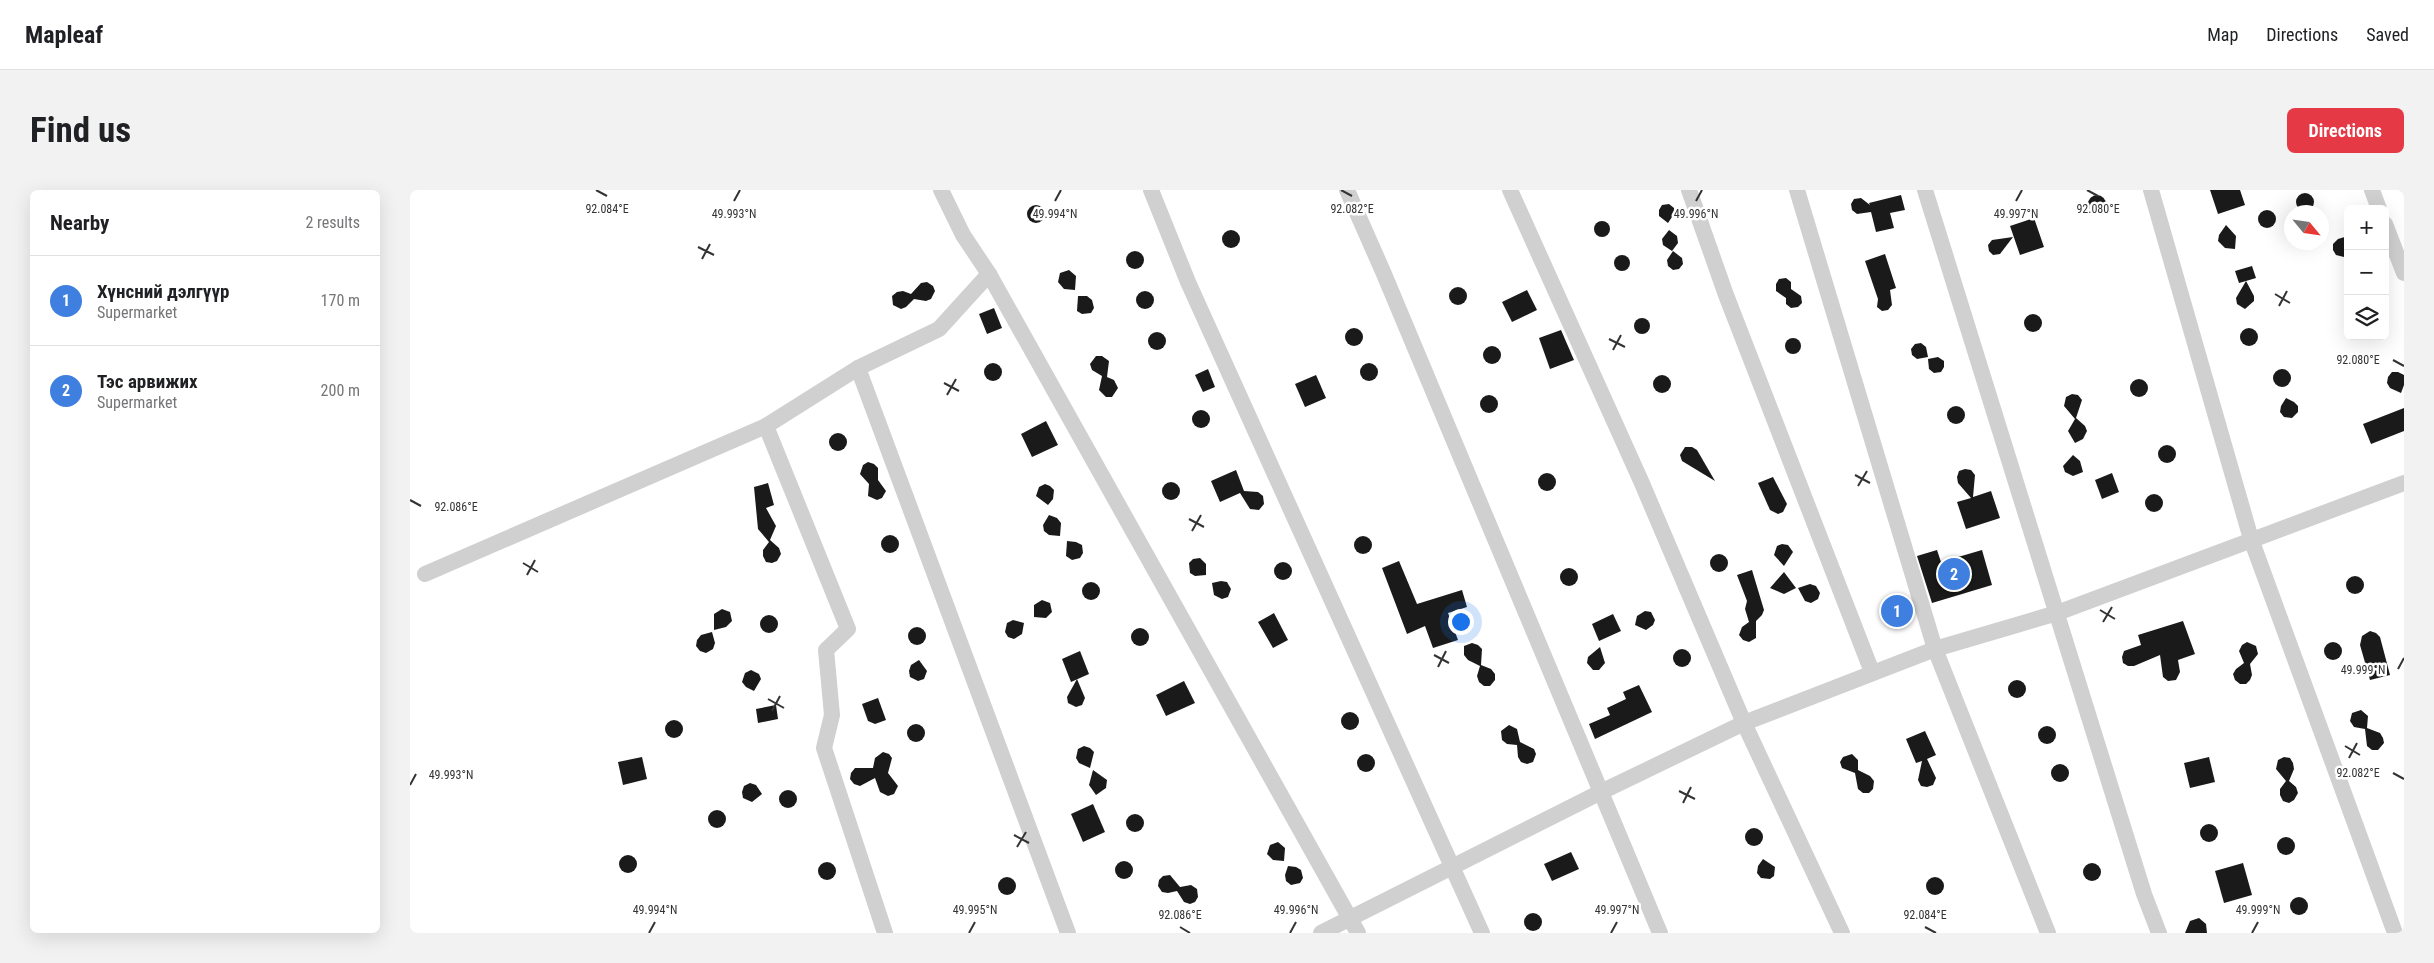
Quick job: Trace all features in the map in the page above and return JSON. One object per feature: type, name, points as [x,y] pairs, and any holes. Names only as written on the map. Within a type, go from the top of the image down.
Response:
[{"type":"street","points":[[941,190],[963,235],[989,274],[1358,933]]},
{"type":"street","points":[[1151,190],[1192,291],[1482,933]]},
{"type":"street","points":[[1347,190],[1660,933]]},
{"type":"street","points":[[1510,190],[1641,481],[1744,723],[1842,933]]},
{"type":"street","points":[[1689,190],[1726,295],[1872,672]]},
{"type":"street","points":[[1797,190],[1935,649],[2048,933]]},
{"type":"street","points":[[1925,190],[2144,894],[2159,933]]},
{"type":"street","points":[[2151,190],[2251,539],[2395,933]]},
{"type":"street","points":[[2372,190],[2378,205]]},
{"type":"street","points":[[2389,234],[2404,273]]},
{"type":"street","points":[[425,574],[766,426],[858,368],[939,330],[989,274]]},
{"type":"street","points":[[858,368],[1068,933]]},
{"type":"street","points":[[766,426],[848,629],[826,650],[832,715],[824,748],[885,933]]},
{"type":"street","points":[[1321,933],[1601,792],[1744,723],[1935,649],[2057,613],[2404,483]]},
{"type":"building","points":[[2210,190],[2240,190],[2245,205],[2218,214]]},
{"type":"building","points":[[2301,193],[2309,193],[2314,198],[2314,205],[2296,205],[2296,198]]},
{"type":"building","points":[[1901,195],[1905,210],[1890,213],[1894,228],[1876,232],[1871,212],[1857,214],[1852,210],[1851,204],[1854,199],[1861,198],[1870,205],[1869,203]]},
{"type":"building","points":[[2093,195],[2101,195],[2106,200],[2104,211],[2093,213],[2088,208],[2088,200]]},
{"type":"building","points":[[1669,204],[1674,208],[1674,214],[1668,223],[1659,216],[1659,210],[1662,205]]},
{"type":"building","points":[[1032,205],[1040,205],[1045,210],[1043,221],[1032,223],[1027,218],[1027,210]]},
{"type":"building","points":[[2263,210],[2271,210],[2276,215],[2274,226],[2263,228],[2258,223],[2258,215]]},
{"type":"building","points":[[2034,218],[2044,247],[2020,255],[2010,226]]},
{"type":"building","points":[[1602,221],[1608,223],[1610,229],[1608,235],[1602,237],[1596,235],[1594,229],[1596,223]]},
{"type":"building","points":[[2226,225],[2236,236],[2235,249],[2225,248],[2218,241],[2219,235]]},
{"type":"building","points":[[1227,230],[1235,230],[1240,235],[1238,246],[1227,248],[1222,243],[1222,235]]},
{"type":"building","points":[[1669,230],[1677,236],[1678,243],[1672,251],[1663,245],[1662,239]]},
{"type":"building","points":[[2013,237],[2000,254],[1993,255],[1989,251],[1988,245],[1992,240]]},
{"type":"building","points":[[2344,237],[2344,257],[2336,255],[2333,250],[2333,244],[2338,239]]},
{"type":"building","points":[[1131,251],[1139,251],[1144,256],[1142,267],[1131,269],[1126,264],[1126,256]]},
{"type":"building","points":[[1673,251],[1682,258],[1683,264],[1679,269],[1673,270],[1668,266],[1667,260]]},
{"type":"building","points":[[1885,254],[1896,288],[1890,290],[1892,305],[1888,310],[1882,311],[1877,307],[1878,299],[1865,261]]},
{"type":"building","points":[[1622,255],[1628,257],[1630,263],[1628,269],[1622,271],[1616,269],[1614,263],[1616,257]]},
{"type":"building","points":[[2252,266],[2256,278],[2239,283],[2235,271]]},
{"type":"building","points":[[1069,270],[1076,276],[1075,290],[1064,289],[1058,282],[1060,273]]},
{"type":"building","points":[[1786,278],[1791,282],[1791,289],[1801,296],[1802,303],[1798,307],[1791,308],[1786,304],[1786,298],[1776,291],[1776,284],[1779,279]]},
{"type":"building","points":[[2246,281],[2254,296],[2254,301],[2245,309],[2237,304],[2236,298]]},
{"type":"building","points":[[927,282],[933,286],[935,291],[931,299],[926,301],[914,299],[901,309],[893,305],[892,296],[897,292],[903,291],[911,294],[921,283]]},
{"type":"building","points":[[1454,287],[1462,287],[1467,292],[1465,303],[1454,305],[1449,300],[1449,292]]},
{"type":"building","points":[[1527,290],[1537,310],[1512,322],[1502,302]]},
{"type":"building","points":[[1141,291],[1149,291],[1154,296],[1152,307],[1141,309],[1136,304],[1136,296]]},
{"type":"building","points":[[1078,296],[1087,296],[1092,300],[1094,308],[1091,313],[1082,314],[1077,311]]},
{"type":"building","points":[[994,308],[1002,328],[987,334],[979,314]]},
{"type":"building","points":[[2029,314],[2037,314],[2042,319],[2040,330],[2029,332],[2024,327],[2024,319]]},
{"type":"building","points":[[1642,318],[1648,320],[1650,326],[1648,332],[1642,334],[1636,332],[1634,326],[1636,320]]},
{"type":"building","points":[[1350,328],[1358,328],[1363,333],[1361,344],[1350,346],[1345,341],[1345,333]]},
{"type":"building","points":[[2245,328],[2253,328],[2258,333],[2256,344],[2245,346],[2240,341],[2240,333]]},
{"type":"building","points":[[1561,330],[1574,360],[1550,369],[1539,338]]},
{"type":"building","points":[[1153,332],[1161,332],[1166,337],[1164,348],[1153,350],[1148,345],[1148,337]]},
{"type":"building","points":[[1793,338],[1799,340],[1801,346],[1799,352],[1793,354],[1787,352],[1785,346],[1787,340]]},
{"type":"building","points":[[1921,343],[1926,347],[1928,357],[1917,359],[1912,355],[1911,349],[1915,344]]},
{"type":"building","points":[[1488,346],[1496,346],[1501,351],[1499,362],[1488,364],[1483,359],[1483,351]]},
{"type":"building","points":[[1096,356],[1102,356],[1109,361],[1107,377],[1114,380],[1118,388],[1112,397],[1106,397],[1099,390],[1102,376],[1092,370],[1090,364]]},
{"type":"building","points":[[1938,357],[1944,361],[1944,367],[1941,372],[1934,373],[1929,369],[1928,359]]},
{"type":"building","points":[[989,363],[997,363],[1002,368],[1000,379],[989,381],[984,376],[984,368]]},
{"type":"building","points":[[1365,363],[1373,363],[1378,368],[1376,379],[1365,381],[1360,376],[1360,368]]},
{"type":"building","points":[[1208,369],[1215,387],[1203,392],[1195,375]]},
{"type":"building","points":[[2278,369],[2286,369],[2291,374],[2289,385],[2278,387],[2273,382],[2273,374]]},
{"type":"building","points":[[2392,372],[2404,375],[2404,385],[2401,393],[2390,388],[2387,383],[2388,377]]},
{"type":"building","points":[[1316,375],[1326,398],[1305,407],[1295,384]]},
{"type":"building","points":[[1658,375],[1666,375],[1671,380],[1669,391],[1658,393],[1653,388],[1653,380]]},
{"type":"building","points":[[2135,379],[2143,379],[2148,384],[2146,395],[2135,397],[2130,392],[2130,384]]},
{"type":"building","points":[[2072,394],[2078,395],[2082,400],[2076,418],[2085,426],[2087,431],[2083,439],[2075,443],[2068,431],[2075,419],[2064,406],[2066,397]]},
{"type":"building","points":[[1485,395],[1493,395],[1498,400],[1496,411],[1485,413],[1480,408],[1480,400]]},
{"type":"building","points":[[2286,398],[2298,406],[2298,412],[2292,418],[2284,417],[2280,412]]},
{"type":"building","points":[[1952,406],[1960,406],[1965,411],[1963,422],[1952,424],[1947,419],[1947,411]]},
{"type":"building","points":[[2404,408],[2404,431],[2371,444],[2363,424]]},
{"type":"building","points":[[1197,410],[1205,410],[1210,415],[1208,426],[1197,428],[1192,423],[1192,415]]},
{"type":"building","points":[[1046,421],[1058,445],[1032,457],[1021,434]]},
{"type":"building","points":[[834,433],[842,433],[847,438],[845,449],[834,451],[829,446],[829,438]]},
{"type":"building","points":[[2163,445],[2171,445],[2176,450],[2174,461],[2163,463],[2158,458],[2158,450]]},
{"type":"building","points":[[1685,447],[1692,447],[1697,450],[1715,481],[1682,461],[1680,455]]},
{"type":"building","points":[[2073,455],[2080,461],[2083,472],[2073,476],[2065,472],[2063,466]]},
{"type":"building","points":[[868,462],[878,468],[878,480],[886,491],[882,498],[877,500],[868,496],[869,484],[860,474],[863,465]]},
{"type":"building","points":[[1236,470],[1244,491],[1258,492],[1263,496],[1264,504],[1259,510],[1250,509],[1240,493],[1220,502],[1211,481]]},
{"type":"building","points":[[1971,470],[1975,475],[1973,497],[1991,491],[2000,518],[1966,529],[1957,502],[1971,498],[1958,483],[1959,471]]},
{"type":"building","points":[[1543,473],[1551,473],[1556,478],[1554,489],[1543,491],[1538,486],[1538,478]]},
{"type":"building","points":[[2112,473],[2119,492],[2102,499],[2095,480]]},
{"type":"building","points":[[1773,477],[1787,504],[1783,512],[1778,514],[1770,510],[1758,483]]},
{"type":"building","points":[[1167,482],[1175,482],[1180,487],[1178,498],[1167,500],[1162,495],[1162,487]]},
{"type":"building","points":[[768,483],[774,505],[766,508],[776,526],[770,540],[779,548],[781,554],[777,561],[772,563],[766,562],[763,556],[763,550],[769,542],[758,529],[754,487]]},
{"type":"building","points":[[1045,484],[1054,490],[1053,499],[1048,505],[1036,496],[1039,487]]},
{"type":"building","points":[[2150,494],[2158,494],[2163,499],[2161,510],[2150,512],[2145,507],[2145,499]]},
{"type":"building","points":[[1049,515],[1057,518],[1061,523],[1060,536],[1049,535],[1044,531],[1043,525]]},
{"type":"building","points":[[886,535],[894,535],[899,540],[897,551],[886,553],[881,548],[881,540]]},
{"type":"building","points":[[1359,536],[1367,536],[1372,541],[1370,552],[1359,554],[1354,549],[1354,541]]},
{"type":"building","points":[[1067,541],[1082,545],[1083,553],[1080,558],[1072,560],[1066,556]]},
{"type":"building","points":[[1782,544],[1788,545],[1793,552],[1784,566],[1774,555],[1777,546]]},
{"type":"building","points":[[1937,550],[1941,562],[1982,550],[1992,585],[1932,603],[1917,556]]},
{"type":"building","points":[[1715,554],[1723,554],[1728,559],[1726,570],[1715,572],[1710,567],[1710,559]]},
{"type":"building","points":[[1200,558],[1206,564],[1206,575],[1195,576],[1190,573],[1189,563],[1193,559]]},
{"type":"building","points":[[1399,561],[1417,604],[1462,590],[1467,607],[1448,613],[1458,640],[1433,648],[1425,626],[1407,634],[1382,568]]},
{"type":"building","points":[[1279,562],[1287,562],[1292,567],[1290,578],[1279,580],[1274,575],[1274,567]]},
{"type":"building","points":[[1565,568],[1573,568],[1578,573],[1576,584],[1565,586],[1560,581],[1560,573]]},
{"type":"building","points":[[1752,570],[1764,610],[1756,621],[1756,638],[1749,642],[1743,640],[1739,635],[1742,627],[1749,622],[1745,609],[1747,601],[1737,575]]},
{"type":"building","points":[[1784,572],[1796,588],[1784,594],[1770,588]]},
{"type":"building","points":[[2351,576],[2359,576],[2364,581],[2362,592],[2351,594],[2346,589],[2346,581]]},
{"type":"building","points":[[1087,582],[1095,582],[1100,587],[1098,598],[1087,600],[1082,595],[1082,587]]},
{"type":"building","points":[[1227,582],[1231,589],[1228,597],[1222,599],[1214,595],[1212,583]]},
{"type":"building","points":[[1810,584],[1816,586],[1820,593],[1818,599],[1811,603],[1805,601],[1798,588]]},
{"type":"building","points":[[1042,600],[1050,603],[1052,612],[1046,618],[1034,617],[1034,605]]},
{"type":"building","points":[[722,609],[730,612],[732,621],[726,627],[714,630],[714,614]]},
{"type":"building","points":[[1645,611],[1651,612],[1655,620],[1653,625],[1646,630],[1635,625],[1637,616]]},
{"type":"building","points":[[1274,613],[1288,640],[1273,648],[1258,622]]},
{"type":"building","points":[[1613,614],[1621,631],[1599,641],[1592,624]]},
{"type":"building","points":[[765,615],[773,615],[778,620],[776,631],[765,633],[760,628],[760,620]]},
{"type":"building","points":[[1013,620],[1024,623],[1022,634],[1014,639],[1008,637],[1005,632],[1007,623]]},
{"type":"building","points":[[2183,621],[2195,654],[2178,660],[2180,672],[2176,680],[2168,681],[2163,677],[2160,655],[2134,666],[2128,666],[2123,663],[2124,651],[2141,645],[2138,635]]},
{"type":"building","points":[[913,627],[921,627],[926,632],[924,643],[913,645],[908,640],[908,632]]},
{"type":"building","points":[[1136,628],[1144,628],[1149,633],[1147,644],[1136,646],[1131,641],[1131,633]]},
{"type":"building","points":[[2370,631],[2380,637],[2390,675],[2370,680],[2360,645],[2362,636]]},
{"type":"building","points":[[712,632],[715,643],[713,649],[706,653],[700,651],[696,646],[697,640],[701,635]]},
{"type":"building","points":[[2247,642],[2256,646],[2258,654],[2250,664],[2252,675],[2250,680],[2246,684],[2240,684],[2235,680],[2233,674],[2244,663],[2239,651],[2242,645]]},
{"type":"building","points":[[2329,642],[2337,642],[2342,647],[2340,658],[2329,660],[2324,655],[2324,647]]},
{"type":"building","points":[[1472,643],[1482,649],[1481,665],[1491,669],[1495,674],[1495,680],[1490,686],[1484,686],[1479,682],[1477,676],[1480,666],[1468,660],[1464,655],[1464,646]]},
{"type":"building","points":[[1600,647],[1605,663],[1599,670],[1593,670],[1587,663],[1588,657]]},
{"type":"building","points":[[1678,649],[1686,649],[1691,654],[1689,665],[1678,667],[1673,662],[1673,654]]},
{"type":"building","points":[[1080,651],[1089,674],[1071,682],[1062,659]]},
{"type":"building","points":[[919,660],[927,671],[924,679],[918,681],[910,677],[909,671],[911,665]]},
{"type":"building","points":[[751,670],[759,674],[761,679],[754,691],[746,687],[742,682],[745,673]]},
{"type":"building","points":[[1077,679],[1085,698],[1082,705],[1076,707],[1068,703],[1067,697]]},
{"type":"building","points":[[2013,680],[2021,680],[2026,685],[2024,696],[2013,698],[2008,693],[2008,685]]},
{"type":"building","points":[[1184,681],[1195,703],[1166,716],[1156,695]]},
{"type":"building","points":[[1639,685],[1652,712],[1595,739],[1589,724],[1610,715],[1607,708],[1626,699],[1623,692]]},
{"type":"building","points":[[878,698],[886,720],[875,724],[868,721],[862,704]]},
{"type":"building","points":[[776,705],[778,719],[758,723],[756,709]]},
{"type":"building","points":[[2361,710],[2368,716],[2367,728],[2380,733],[2383,738],[2384,743],[2378,750],[2372,750],[2367,746],[2365,729],[2354,727],[2350,721],[2352,713]]},
{"type":"building","points":[[1346,712],[1354,712],[1359,717],[1357,728],[1346,730],[1341,725],[1341,717]]},
{"type":"building","points":[[674,720],[681,722],[683,729],[681,736],[674,738],[667,736],[665,729],[667,722]]},
{"type":"building","points":[[912,724],[920,724],[925,729],[923,740],[912,742],[907,737],[907,729]]},
{"type":"building","points":[[1509,725],[1517,729],[1520,742],[1534,749],[1536,754],[1533,762],[1527,764],[1521,762],[1518,757],[1517,745],[1507,744],[1502,740],[1501,731]]},
{"type":"building","points":[[2043,726],[2051,726],[2056,731],[2054,742],[2043,744],[2038,739],[2038,731]]},
{"type":"building","points":[[1925,731],[1936,755],[1927,759],[1936,778],[1933,785],[1927,787],[1921,786],[1918,780],[1922,761],[1916,763],[1906,739]]},
{"type":"building","points":[[1084,746],[1094,752],[1090,768],[1079,763],[1076,758],[1078,749]]},
{"type":"building","points":[[883,752],[889,754],[892,758],[888,773],[898,786],[894,794],[888,796],[880,792],[875,778],[860,786],[854,784],[850,779],[851,773],[855,768],[873,768],[875,758]]},
{"type":"building","points":[[1362,754],[1370,754],[1375,759],[1373,770],[1362,772],[1357,767],[1357,759]]},
{"type":"building","points":[[1852,754],[1858,760],[1858,770],[1870,776],[1874,781],[1873,789],[1869,793],[1863,793],[1858,789],[1855,773],[1842,768],[1840,762],[1843,757]]},
{"type":"building","points":[[642,757],[647,779],[623,785],[618,762]]},
{"type":"building","points":[[2209,757],[2215,782],[2190,788],[2184,763]]},
{"type":"building","points":[[2284,757],[2290,758],[2293,763],[2294,769],[2289,781],[2296,787],[2298,793],[2294,800],[2289,803],[2283,801],[2280,795],[2280,789],[2286,781],[2276,769],[2278,760]]},
{"type":"building","points":[[2056,764],[2064,764],[2069,769],[2067,780],[2056,782],[2051,777],[2051,769]]},
{"type":"building","points":[[1093,770],[1107,780],[1106,788],[1096,795],[1089,785]]},
{"type":"building","points":[[750,783],[756,785],[762,794],[752,802],[743,798],[742,792],[744,786]]},
{"type":"building","points":[[784,790],[792,790],[797,795],[795,806],[784,808],[779,803],[779,795]]},
{"type":"building","points":[[1093,804],[1105,832],[1083,842],[1071,814]]},
{"type":"building","points":[[713,810],[721,810],[726,815],[724,826],[713,828],[708,823],[708,815]]},
{"type":"building","points":[[1131,814],[1139,814],[1144,819],[1142,830],[1131,832],[1126,827],[1126,819]]},
{"type":"building","points":[[2205,824],[2213,824],[2218,829],[2216,840],[2205,842],[2200,837],[2200,829]]},
{"type":"building","points":[[1750,828],[1758,828],[1763,833],[1761,844],[1750,846],[1745,841],[1745,833]]},
{"type":"building","points":[[2282,837],[2290,837],[2295,842],[2293,853],[2282,855],[2277,850],[2277,842]]},
{"type":"building","points":[[1278,842],[1285,848],[1284,861],[1273,860],[1267,854],[1270,845]]},
{"type":"building","points":[[1571,852],[1579,869],[1552,881],[1544,864]]},
{"type":"building","points":[[624,855],[632,855],[637,860],[635,871],[624,873],[619,868],[619,860]]},
{"type":"building","points":[[1763,859],[1775,867],[1774,876],[1770,879],[1761,878],[1757,873],[1758,866]]},
{"type":"building","points":[[1120,861],[1128,861],[1133,866],[1131,877],[1120,879],[1115,874],[1115,866]]},
{"type":"building","points":[[823,862],[831,862],[836,867],[834,878],[823,880],[818,875],[818,867]]},
{"type":"building","points":[[2088,863],[2096,863],[2101,868],[2099,879],[2088,881],[2083,876],[2083,868]]},
{"type":"building","points":[[2243,863],[2252,895],[2224,903],[2215,871]]},
{"type":"building","points":[[1288,866],[1301,870],[1303,878],[1300,883],[1291,885],[1286,881],[1285,875]]},
{"type":"building","points":[[1170,875],[1180,887],[1191,885],[1197,889],[1198,897],[1195,902],[1190,904],[1184,902],[1177,891],[1162,892],[1158,886],[1159,880],[1163,876]]},
{"type":"building","points":[[1003,877],[1011,877],[1016,882],[1014,893],[1003,895],[998,890],[998,882]]},
{"type":"building","points":[[1931,877],[1939,877],[1944,882],[1942,893],[1931,895],[1926,890],[1926,882]]},
{"type":"building","points":[[2295,897],[2303,897],[2308,902],[2306,913],[2295,915],[2290,910],[2290,902]]},
{"type":"building","points":[[1529,913],[1537,913],[1542,918],[1540,929],[1529,931],[1524,926],[1524,918]]},
{"type":"building","points":[[2199,918],[2206,924],[2207,933],[2185,933],[2190,921]]},
{"type":"place","name":"Тэс арвижих","points":[[1954,574]]},
{"type":"place","name":"Хүнсний дэлгүүр","points":[[1897,611]]}]
